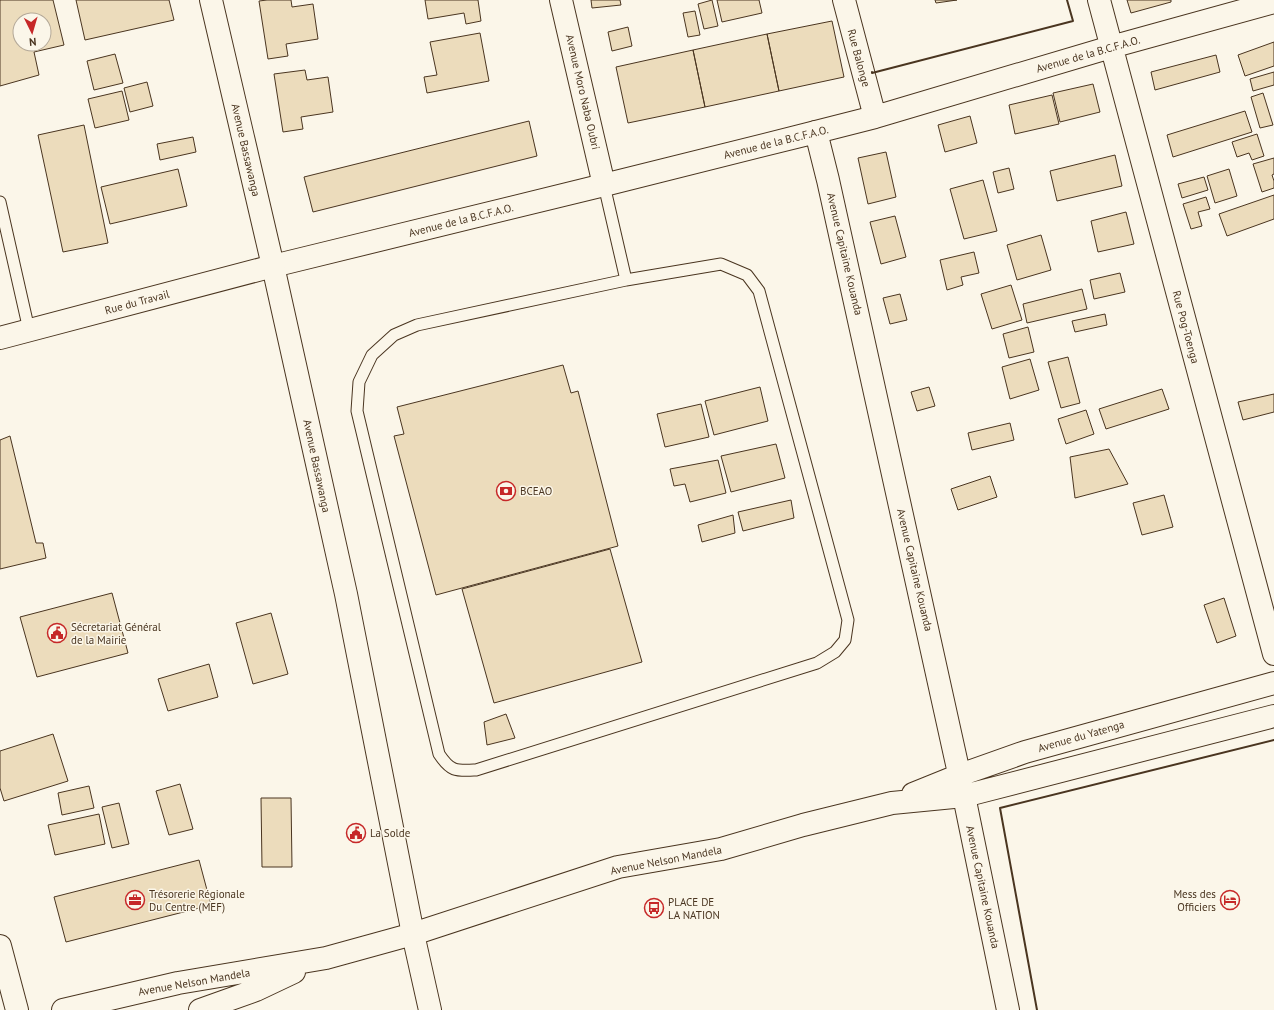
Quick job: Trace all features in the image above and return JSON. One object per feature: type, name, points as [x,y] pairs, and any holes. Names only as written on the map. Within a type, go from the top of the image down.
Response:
[{"type":"main road","name":"Avenue Bassawanga","points":[[211,0],[273,266],[346,594],[413,934],[430,1010]]},
{"type":"main road","name":"Avenue Moro Naba Oubri","points":[[561,0],[604,185]]},
{"type":"main road","name":"Rue Balonge","points":[[844,0],[875,117]]},
{"type":"main road","name":"Rue Pog-Toenga","points":[[1099,0],[1274,654]]},
{"type":"main road","name":"Avenue de la B.C.F.A.O.","points":[[273,266],[875,117],[1111,47],[1274,2]]},
{"type":"main road","name":"Avenue Capitaine Kouanda","points":[[816,132],[830,187],[960,774],[1008,1010]]},
{"type":"main road","name":"Rue du Travail","points":[[0,338],[273,266]]},
{"type":"main road","name":"Avenue du Yatenga","points":[[892,802],[960,774],[1025,752],[1274,682]]},
{"type":"main road","points":[[964,796],[1274,716]]},
{"type":"main road","name":"Avenue Nelson Mandela","points":[[64,1010],[178,983],[326,958],[413,934],[618,867],[721,849],[802,825],[892,802],[964,796]]},
{"type":"main road","points":[[0,946],[18,1010]]},
{"type":"main road","name":"Avenue Nelson Mandela","points":[[200,1010],[256,990],[326,958]]},
{"type":"lane","points":[[604,185],[626,280]]},
{"type":"lane","points":[[0,202],[29,330]]},
{"type":"lane","points":[[721,264],[747,275],[759,291],[848,620],[845,640],[835,652],[817,663],[476,770],[461,771],[448,766],[439,754],[357,411],[359,382],[372,355],[394,335],[417,325],[626,280],[721,264]]},
{"type":"building","points":[[0,0],[53,0],[64,45],[52,48],[52,12],[12,12],[12,52],[34,52],[39,75],[0,86]]},
{"type":"building","points":[[76,0],[169,0],[174,20],[85,40]]},
{"type":"building","points":[[291,0],[292,7],[313,4],[318,39],[286,44],[288,56],[268,59],[259,1]]},
{"type":"building","points":[[425,0],[478,0],[481,21],[466,24],[464,13],[428,19]]},
{"type":"building","points":[[591,0],[620,0],[621,5],[592,8]]},
{"type":"building","points":[[712,0],[718,26],[704,29],[698,4]]},
{"type":"building","points":[[717,0],[759,0],[762,13],[722,22]]},
{"type":"building","points":[[935,0],[957,0],[936,3]]},
{"type":"building","points":[[1127,0],[1171,0],[1171,2],[1131,13]]},
{"type":"building","points":[[695,11],[700,35],[688,37],[683,13]]},
{"type":"building","points":[[832,21],[844,77],[779,91],[767,34]]},
{"type":"building","points":[[628,27],[632,46],[612,51],[608,32]]},
{"type":"building","points":[[480,33],[489,81],[427,93],[424,77],[437,75],[430,42]]},
{"type":"building","points":[[767,34],[779,91],[705,107],[693,50]]},
{"type":"building","points":[[1274,42],[1274,66],[1245,76],[1238,55]]},
{"type":"building","points":[[693,50],[705,107],[628,123],[616,67]]},
{"type":"building","points":[[115,54],[123,83],[94,90],[87,61]]},
{"type":"building","points":[[1216,55],[1220,72],[1155,90],[1151,72]]},
{"type":"building","points":[[305,70],[307,80],[328,77],[333,112],[301,117],[303,129],[283,132],[274,74]]},
{"type":"building","points":[[1274,72],[1274,85],[1253,91],[1250,79]]},
{"type":"building","points":[[147,82],[153,106],[130,112],[124,88]]},
{"type":"building","points":[[1093,84],[1100,112],[1060,122],[1053,93]]},
{"type":"building","points":[[122,91],[129,120],[95,128],[88,99]]},
{"type":"building","points":[[1263,93],[1273,125],[1260,128],[1251,97]]},
{"type":"building","points":[[1052,95],[1059,124],[1015,134],[1009,105]]},
{"type":"building","points":[[1245,111],[1252,132],[1173,157],[1167,135]]},
{"type":"building","points":[[970,116],[977,143],[945,152],[938,125]]},
{"type":"building","points":[[529,121],[537,156],[313,212],[304,177]]},
{"type":"building","points":[[84,125],[108,243],[63,252],[38,135]]},
{"type":"building","points":[[1257,134],[1264,156],[1252,160],[1249,153],[1237,157],[1232,142]]},
{"type":"building","points":[[193,137],[196,152],[160,160],[157,144]]},
{"type":"building","points":[[886,152],[896,197],[868,204],[858,158]]},
{"type":"building","points":[[1115,155],[1122,186],[1057,201],[1050,171]]},
{"type":"building","points":[[1274,158],[1274,174],[1272,175],[1274,188],[1262,192],[1253,164]]},
{"type":"building","points":[[1009,168],[1014,189],[998,193],[993,172]]},
{"type":"building","points":[[178,169],[187,206],[110,224],[101,187]]},
{"type":"building","points":[[1229,169],[1237,196],[1215,203],[1207,176]]},
{"type":"building","points":[[1204,177],[1208,190],[1182,198],[1178,184]]},
{"type":"building","points":[[983,180],[997,231],[964,239],[950,189]]},
{"type":"building","points":[[1274,195],[1274,219],[1227,236],[1219,214]]},
{"type":"building","points":[[1206,197],[1210,209],[1198,212],[1202,226],[1191,229],[1183,204]]},
{"type":"building","points":[[1126,212],[1134,244],[1098,252],[1091,221]]},
{"type":"building","points":[[895,216],[906,257],[881,264],[870,222]]},
{"type":"building","points":[[1041,235],[1051,270],[1017,280],[1007,245]]},
{"type":"building","points":[[974,252],[979,273],[961,277],[963,285],[947,290],[940,260]]},
{"type":"building","points":[[1120,273],[1125,292],[1094,299],[1090,280]]},
{"type":"building","points":[[1011,285],[1022,320],[992,329],[981,294]]},
{"type":"building","points":[[1082,289],[1087,309],[1027,323],[1023,304]]},
{"type":"building","points":[[900,294],[907,320],[890,324],[883,298]]},
{"type":"building","points":[[1105,314],[1107,325],[1075,332],[1072,321]]},
{"type":"building","points":[[1028,327],[1034,352],[1009,358],[1003,334]]},
{"type":"building","points":[[1068,357],[1080,403],[1061,408],[1048,362]]},
{"type":"building","points":[[1030,359],[1039,390],[1010,399],[1002,367]]},
{"type":"building","name":"BCEAO","points":[[563,365],[571,393],[578,391],[618,546],[436,595],[394,436],[404,434],[397,407]]},
{"type":"building","points":[[760,387],[768,421],[714,435],[705,401]]},
{"type":"building","points":[[929,387],[935,406],[917,411],[911,392]]},
{"type":"building","points":[[1162,389],[1169,409],[1106,429],[1099,409]]},
{"type":"building","points":[[1274,394],[1274,412],[1243,420],[1238,402]]},
{"type":"building","points":[[701,404],[709,437],[665,447],[657,414]]},
{"type":"building","points":[[1086,410],[1094,434],[1066,444],[1058,419]]},
{"type":"building","points":[[1010,423],[1014,440],[972,450],[968,433]]},
{"type":"building","points":[[10,436],[36,543],[43,543],[46,558],[0,569],[0,440]]},
{"type":"building","points":[[776,444],[785,478],[731,492],[721,456]]},
{"type":"building","points":[[1109,449],[1128,484],[1075,498],[1070,457]]},
{"type":"building","points":[[718,460],[726,493],[690,502],[685,484],[674,486],[670,469]]},
{"type":"building","points":[[990,476],[997,497],[958,510],[951,489]]},
{"type":"building","points":[[1164,495],[1173,527],[1142,535],[1133,503]]},
{"type":"building","points":[[791,500],[794,518],[743,531],[738,512]]},
{"type":"building","points":[[733,515],[735,533],[702,542],[698,525]]},
{"type":"building","points":[[610,549],[642,662],[494,703],[462,589]]},
{"type":"building","points":[[112,593],[128,653],[37,677],[20,617]]},
{"type":"building","points":[[1224,598],[1236,636],[1217,643],[1204,605]]},
{"type":"building","points":[[271,613],[288,674],[253,684],[236,623]]},
{"type":"building","points":[[209,664],[218,697],[168,711],[158,679]]},
{"type":"building","points":[[506,714],[515,738],[487,745],[484,722]]},
{"type":"building","points":[[53,734],[68,781],[4,801],[0,788],[0,751]]},
{"type":"building","points":[[180,784],[193,829],[169,835],[156,791]]},
{"type":"building","points":[[89,786],[94,808],[62,815],[58,793]]},
{"type":"building","points":[[261,798],[291,798],[292,867],[262,867]]},
{"type":"building","points":[[119,803],[129,844],[112,848],[102,807]]},
{"type":"building","points":[[99,814],[105,844],[55,855],[48,825]]},
{"type":"building","points":[[199,860],[211,905],[66,942],[54,897]]},
{"type":"wall","points":[[872,72],[1073,21],[1067,0]]},
{"type":"wall","points":[[1037,1010],[1000,808],[1274,740]]},
{"type":"place","name":"BCEAO","points":[[506,491]]},
{"type":"place","name":"Sécretariat Général de la Mairie","points":[[57,633]]},
{"type":"place","name":"La Solde","points":[[356,833]]},
{"type":"place","name":"Trésorerie Régionale Du Centre (MEF)","points":[[135,900]]},
{"type":"place","name":"Mess des Officiers","points":[[1230,900]]},
{"type":"place","name":"PLACE DE LA NATION","points":[[654,908]]}]
